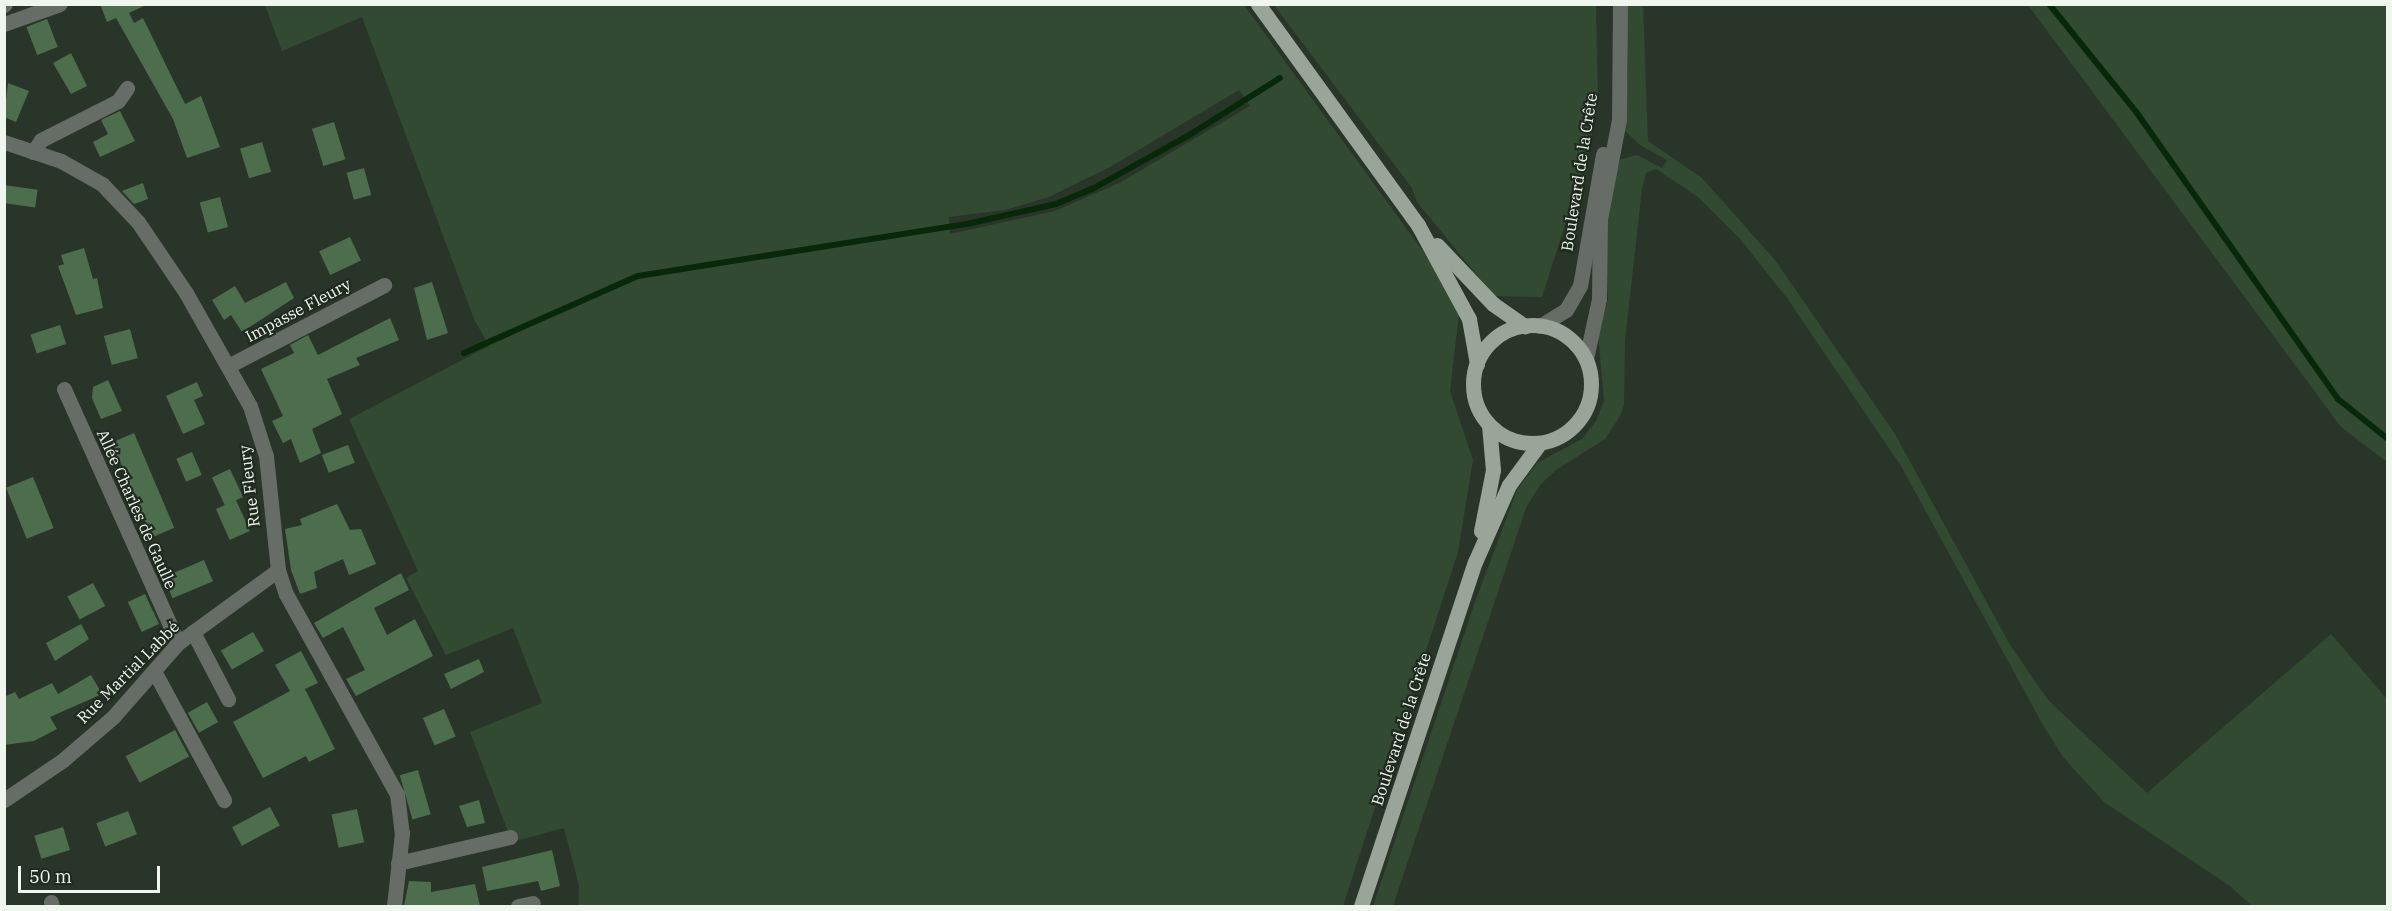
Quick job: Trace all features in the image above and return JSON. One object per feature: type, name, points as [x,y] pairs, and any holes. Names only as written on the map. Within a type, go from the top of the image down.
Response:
[{"type":"main road","points":[[1258,4],[1418,225],[1469,319],[1477,364],[1473,390],[1489,425],[1507,438],[1540,443],[1560,437],[1582,417],[1592,388],[1586,359],[1572,340],[1532,326],[1493,304],[1418,225]]},
{"type":"main road","points":[[1477,364],[1501,334],[1532,326]]},
{"type":"main road","name":"Boulevard de la Crête","points":[[1475,562],[1493,470],[1489,425]]},
{"type":"main road","name":"Boulevard de la Crête","points":[[1361,906],[1475,562],[1509,485],[1540,443]]},
{"type":"street","points":[[4,24],[60,4]]},
{"type":"street","name":"Boulevard de la Crête","points":[[1532,326],[1566,310],[1580,286],[1610,109],[1609,4]]},
{"type":"street","name":"Boulevard de la Crête","points":[[1586,359],[1599,299],[1600,219],[1619,119],[1620,4]]},
{"type":"street","points":[[33,152],[40,140],[118,101],[127,88]]},
{"type":"street","name":"Rue Fleury","points":[[4,142],[62,160],[102,184],[138,222],[186,293],[228,366],[261,431],[278,570],[286,594],[392,781],[400,814],[394,906]]},
{"type":"street","name":"Impasse Fleury","points":[[228,366],[384,285]]},
{"type":"street","name":"Allée Charles de Gaulle","points":[[64,389],[178,643]]},
{"type":"street","name":"Rue Martial Labbé","points":[[4,800],[63,760],[113,717],[178,643],[278,570]]},
{"type":"street","points":[[193,632],[228,699]]},
{"type":"street","points":[[154,671],[224,800]]},
{"type":"street","points":[[398,863],[510,837]]},
{"type":"street","points":[[518,906],[533,903]]},
{"type":"green space","points":[[265,5],[1244,5],[1435,268],[1459,314],[1450,391],[1473,460],[1458,552],[1343,906],[579,906],[579,886],[564,828],[512,842],[470,732],[542,703],[513,628],[446,655],[406,578],[418,571],[349,419],[489,346],[474,319],[362,17],[282,51]],"holes":[[[1239,90],[1250,106],[1121,182],[1055,211],[950,234],[949,217],[1005,210],[1049,197],[1112,166]]]},
{"type":"green space","points":[[1274,5],[1596,5],[1598,99],[1590,146],[1542,297],[1494,296],[1417,202],[1412,188]]},
{"type":"green space","points":[[1626,5],[1643,5],[1648,141],[1702,178],[1775,260],[1895,434],[2009,643],[2036,683],[2049,701],[2147,793],[2331,634],[2387,699],[2387,906],[2252,906],[2230,886],[2104,802],[2063,757],[2043,725],[1901,466],[1787,298],[1740,239],[1698,197],[1656,169],[1646,173],[1642,189],[1625,340],[1624,405],[1620,416],[1605,439],[1556,470],[1540,485],[1526,508],[1393,906],[1373,906],[1474,605],[1517,490],[1537,463],[1582,439],[1596,421],[1604,401],[1598,334],[1608,300],[1605,223],[1619,160],[1637,155],[1662,168],[1667,160],[1640,145],[1623,129],[1628,72]]},
{"type":"green space","points":[[2028,5],[2387,5],[2387,462],[2341,427]]},
{"type":"building","points":[[100,4],[148,4],[129,13],[134,23],[143,18],[185,104],[201,96],[220,147],[187,158],[173,119],[116,18],[107,22]]},
{"type":"building","points":[[47,19],[58,47],[37,55],[26,27]]},
{"type":"building","points":[[71,53],[87,86],[71,94],[53,63]]},
{"type":"building","points":[[8,83],[29,91],[16,122],[4,117]]},
{"type":"building","points":[[120,111],[135,141],[100,157],[93,142],[108,134],[101,120]]},
{"type":"building","points":[[334,122],[345,159],[323,166],[312,129]]},
{"type":"building","points":[[262,142],[271,172],[249,178],[240,149]]},
{"type":"building","points":[[364,168],[371,195],[354,200],[347,173]]},
{"type":"building","points":[[143,183],[148,199],[134,204],[122,191]]},
{"type":"building","points":[[4,185],[38,190],[35,208],[4,203]]},
{"type":"building","points":[[220,197],[228,227],[208,232],[200,202]]},
{"type":"building","points":[[350,237],[361,261],[330,275],[319,251]]},
{"type":"building","points":[[84,248],[93,279],[97,278],[103,308],[76,315],[58,266],[64,264],[61,255]]},
{"type":"building","points":[[286,282],[294,298],[242,332],[231,315],[224,320],[212,300],[235,286],[245,303]]},
{"type":"building","points":[[432,282],[448,333],[427,340],[414,288]]},
{"type":"building","points":[[390,318],[399,340],[356,358],[360,365],[327,379],[342,414],[312,429],[321,453],[300,463],[291,439],[283,443],[272,421],[283,416],[261,369],[294,353],[290,345],[308,335],[318,355]]},
{"type":"building","points":[[60,325],[66,344],[37,354],[31,335]]},
{"type":"building","points":[[130,329],[138,358],[112,365],[104,336]]},
{"type":"building","points":[[108,380],[122,411],[101,419],[92,398],[93,387]]},
{"type":"building","points":[[197,382],[203,396],[194,400],[205,424],[183,434],[166,396]]},
{"type":"building","points":[[134,433],[174,528],[152,537],[112,442]]},
{"type":"building","points":[[348,445],[355,463],[329,473],[322,455]]},
{"type":"building","points":[[192,452],[202,475],[186,482],[176,459]]},
{"type":"building","points":[[230,469],[243,497],[225,506],[212,477]]},
{"type":"building","points":[[33,477],[54,528],[27,539],[6,488]]},
{"type":"building","points":[[236,500],[250,531],[230,540],[216,509]]},
{"type":"building","points":[[337,504],[350,530],[361,529],[376,564],[349,575],[343,559],[314,572],[317,588],[300,594],[291,570],[285,529],[302,525],[300,519]]},
{"type":"building","points":[[204,560],[213,581],[172,598],[163,577]]},
{"type":"building","points":[[401,573],[409,590],[374,608],[387,635],[415,619],[433,656],[356,696],[346,679],[365,670],[343,627],[323,638],[314,623]]},
{"type":"building","points":[[93,583],[105,606],[80,620],[67,597]]},
{"type":"building","points":[[145,594],[159,624],[142,632],[128,602]]},
{"type":"building","points":[[81,624],[89,639],[55,661],[46,643]]},
{"type":"building","points":[[253,632],[264,651],[232,670],[221,650]]},
{"type":"building","points":[[301,651],[318,683],[305,689],[335,749],[309,762],[306,756],[263,778],[233,722],[290,691],[275,665]]},
{"type":"building","points":[[479,659],[484,672],[451,689],[444,674]]},
{"type":"building","points":[[91,675],[102,694],[50,717],[57,729],[34,741],[4,745],[4,697],[15,692],[19,699],[52,683],[58,694]]},
{"type":"building","points":[[207,702],[218,722],[199,733],[188,713]]},
{"type":"building","points":[[444,709],[456,737],[435,746],[423,718]]},
{"type":"building","points":[[175,730],[189,756],[140,783],[126,756]]},
{"type":"building","points":[[418,770],[431,814],[412,819],[400,775]]},
{"type":"building","points":[[479,800],[485,823],[467,827],[459,806]]},
{"type":"building","points":[[270,807],[280,826],[242,846],[232,827]]},
{"type":"building","points":[[357,809],[364,842],[339,848],[332,814]]},
{"type":"building","points":[[128,811],[137,834],[105,847],[96,823]]},
{"type":"building","points":[[63,827],[70,850],[41,859],[34,836]]},
{"type":"building","points":[[552,850],[560,886],[541,891],[538,881],[487,891],[482,867]]},
{"type":"building","points":[[409,881],[431,882],[431,892],[475,884],[480,906],[404,906]]},
{"type":"waterway","points":[[2049,4],[2137,113],[2338,399],[2388,439]]},
{"type":"waterway","points":[[464,353],[638,276],[967,224],[1056,204],[1094,188],[1191,134],[1280,78]]}]
